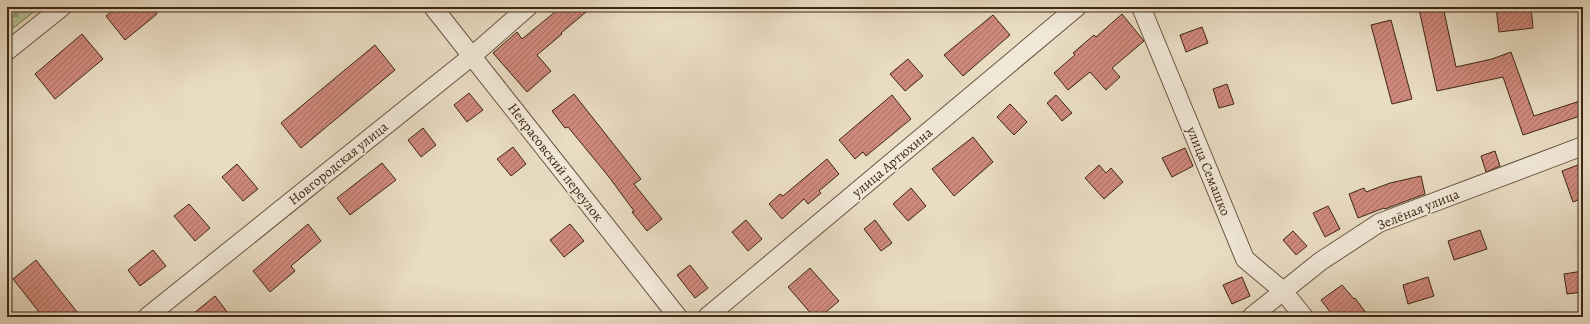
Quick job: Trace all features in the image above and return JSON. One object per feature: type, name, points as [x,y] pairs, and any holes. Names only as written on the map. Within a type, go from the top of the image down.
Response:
[{"type":"street","points":[[7,51],[62,7]]},
{"type":"street","name":"Некрасовский переулок","points":[[432,7],[678,317]]},
{"type":"street","name":"Новгородская улица","points":[[147,317],[472,56],[528,7]]},
{"type":"street","name":"улица Артюхина","points":[[707,317],[1077,7]]},
{"type":"street","name":"улица Семашко","points":[[1142,7],[1245,259],[1283,291],[1304,317]]},
{"type":"street","name":"Зелёная улица","points":[[1251,317],[1321,261],[1379,222],[1583,146]]},
{"type":"green space","points":[[7,7],[40,7],[7,33]]},
{"type":"building","points":[[117,7],[151,7],[157,14],[125,40],[106,16]]},
{"type":"building","points":[[561,7],[592,7],[537,55],[551,71],[527,92],[493,53],[517,32],[522,39]]},
{"type":"building","points":[[1426,7],[1443,7],[1456,67],[1492,59],[1511,52],[1534,116],[1583,100],[1583,115],[1523,135],[1503,77],[1437,91],[1419,9]]},
{"type":"building","points":[[1496,7],[1531,7],[1533,28],[1499,32]]},
{"type":"building","points":[[1122,14],[1144,41],[1112,68],[1120,77],[1106,90],[1090,72],[1068,90],[1054,73],[1075,55],[1073,53],[1094,35],[1096,37]]},
{"type":"building","points":[[993,15],[1010,35],[963,76],[944,55]]},
{"type":"building","points":[[1391,20],[1412,99],[1392,104],[1371,25]]},
{"type":"building","points":[[1202,27],[1208,43],[1186,52],[1180,35]]},
{"type":"building","points":[[82,34],[103,59],[55,99],[35,74]]},
{"type":"building","points":[[375,45],[395,70],[301,148],[281,123]]},
{"type":"building","points":[[908,59],[923,76],[905,91],[890,74]]},
{"type":"building","points":[[1227,84],[1234,104],[1219,108],[1213,89]]},
{"type":"building","points":[[469,93],[483,110],[467,122],[454,105]]},
{"type":"building","points":[[574,94],[641,179],[634,184],[662,219],[647,231],[632,212],[634,211],[609,177],[568,127],[565,128],[552,111]]},
{"type":"building","points":[[892,95],[911,119],[866,156],[863,152],[855,159],[839,140]]},
{"type":"building","points":[[1056,95],[1072,113],[1062,121],[1047,103]]},
{"type":"building","points":[[1010,104],[1027,122],[1014,135],[997,117]]},
{"type":"building","points":[[423,128],[436,145],[421,157],[408,140]]},
{"type":"building","points":[[973,137],[993,162],[954,196],[932,169]]},
{"type":"building","points":[[513,147],[526,164],[511,176],[497,159]]},
{"type":"building","points":[[1185,148],[1193,166],[1172,177],[1162,158]]},
{"type":"building","points":[[1495,151],[1500,166],[1486,172],[1481,156]]},
{"type":"building","points":[[827,159],[839,174],[819,191],[821,193],[808,204],[804,199],[782,219],[769,204],[780,194],[783,196]]},
{"type":"building","points":[[382,163],[396,180],[350,215],[337,198]]},
{"type":"building","points":[[1583,163],[1583,198],[1573,202],[1562,171]]},
{"type":"building","points":[[237,164],[258,189],[243,201],[222,177]]},
{"type":"building","points":[[1099,165],[1106,173],[1111,168],[1123,182],[1104,199],[1085,178]]},
{"type":"building","points":[[1421,176],[1425,194],[1358,218],[1349,194],[1364,188],[1366,192],[1390,183]]},
{"type":"building","points":[[911,188],[926,206],[908,221],[893,204]]},
{"type":"building","points":[[189,204],[210,228],[195,241],[174,216]]},
{"type":"building","points":[[1328,206],[1340,229],[1325,237],[1313,213]]},
{"type":"building","points":[[746,220],[762,239],[748,251],[732,232]]},
{"type":"building","points":[[875,220],[892,243],[881,251],[864,229]]},
{"type":"building","points":[[308,224],[321,241],[291,266],[295,271],[270,292],[253,271]]},
{"type":"building","points":[[570,224],[584,241],[564,257],[550,240]]},
{"type":"building","points":[[1480,230],[1487,249],[1454,260],[1448,241]]},
{"type":"building","points":[[1293,231],[1307,246],[1296,255],[1283,240]]},
{"type":"building","points":[[153,250],[166,266],[140,286],[128,270]]},
{"type":"building","points":[[36,260],[81,317],[43,317],[13,279]]},
{"type":"building","points":[[690,265],[708,288],[695,298],[677,275]]},
{"type":"building","points":[[810,268],[839,301],[820,317],[814,317],[788,287]]},
{"type":"building","points":[[1583,271],[1583,292],[1567,294],[1564,274]]},
{"type":"building","points":[[1242,277],[1250,296],[1232,304],[1223,285]]},
{"type":"building","points":[[1428,277],[1434,296],[1408,304],[1403,285]]},
{"type":"building","points":[[1342,285],[1354,299],[1355,298],[1369,317],[1334,317],[1321,300]]},
{"type":"building","points":[[215,296],[231,317],[189,317]]}]
